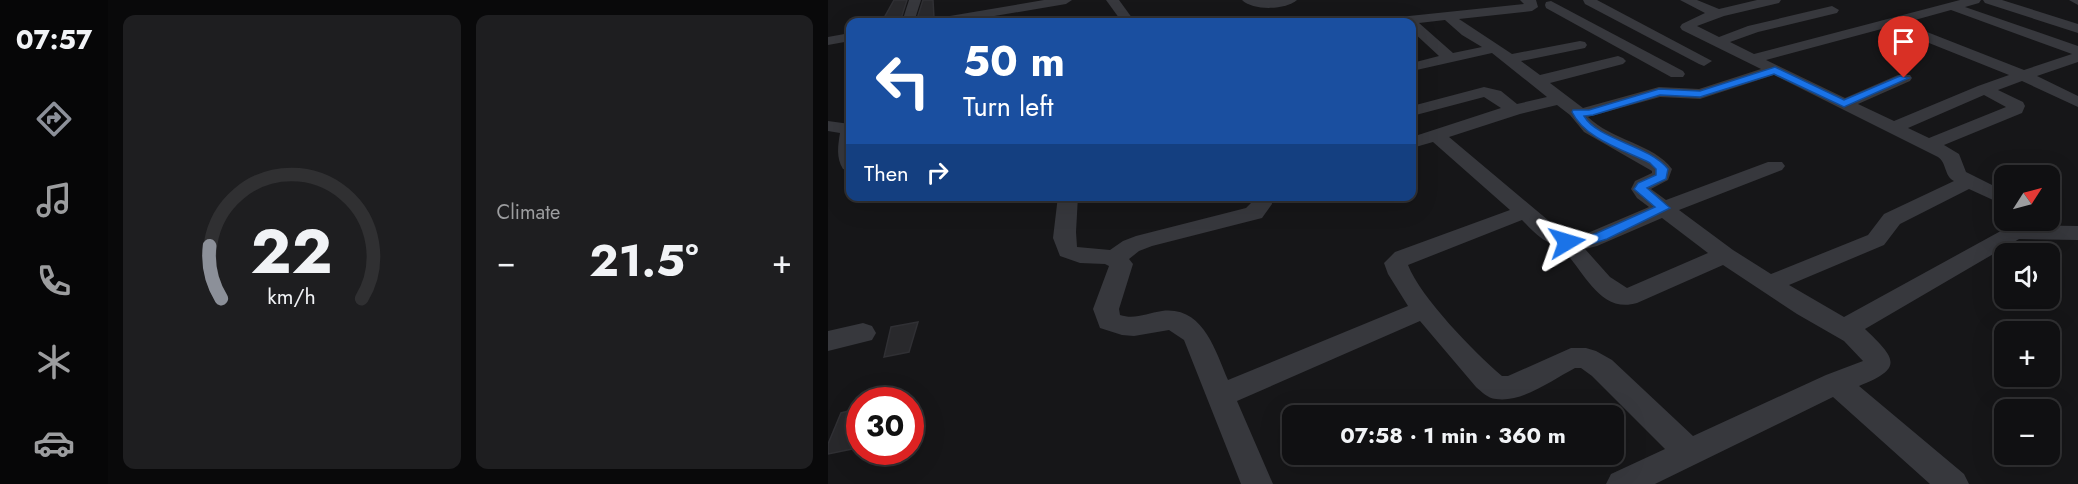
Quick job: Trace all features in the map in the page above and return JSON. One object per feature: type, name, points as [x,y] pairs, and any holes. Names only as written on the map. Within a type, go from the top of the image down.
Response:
[{"type":"street","points":[[910,18],[915,0]]},
{"type":"street","points":[[964,0],[968,17]]},
{"type":"street","points":[[962,18],[1066,0]]},
{"type":"street","points":[[1112,0],[1123,18]]},
{"type":"street","points":[[1248,0],[1260,5],[1291,0]]},
{"type":"street","points":[[1686,0],[1719,14]]},
{"type":"street","points":[[1775,0],[1719,14],[1694,22],[1688,27],[1929,145],[1952,158],[1957,176],[1994,194]]},
{"type":"street","points":[[1752,59],[1975,0]]},
{"type":"street","points":[[1989,0],[2078,29]]},
{"type":"street","points":[[1416,21],[1529,3],[1551,5],[1584,1],[1704,62]]},
{"type":"street","points":[[1551,5],[1677,74]]},
{"type":"street","points":[[1952,6],[2077,57]]},
{"type":"street","points":[[1718,42],[1753,29],[1832,10]]},
{"type":"street","points":[[1448,16],[1467,32],[1495,48],[1577,112],[1582,121],[1597,132],[1654,160],[1662,169],[1661,176],[1642,185],[1641,189],[1664,208],[1725,255],[1806,308],[1853,334],[1877,357],[1877,365],[1871,370],[1836,383],[1622,484]]},
{"type":"street","points":[[1889,22],[2024,76],[2078,102]]},
{"type":"street","points":[[1416,27],[1450,58]]},
{"type":"street","points":[[828,41],[846,38]]},
{"type":"street","points":[[1509,59],[1580,45]]},
{"type":"street","points":[[1416,66],[1495,48]]},
{"type":"street","points":[[1679,92],[1670,79],[1733,50]]},
{"type":"street","points":[[1894,128],[1984,89],[2077,57]]},
{"type":"street","points":[[1537,81],[1618,61]]},
{"type":"street","points":[[1577,112],[1590,113],[1659,92],[1700,94],[1775,70]]},
{"type":"street","points":[[1844,104],[1904,78]]},
{"type":"street","points":[[1929,145],[2016,109],[2017,106],[2012,101],[1984,89]]},
{"type":"street","points":[[1416,110],[1484,92],[1495,95],[1514,110]]},
{"type":"street","points":[[1416,142],[1514,110],[1559,99]]},
{"type":"street","points":[[1437,136],[1553,236],[1567,242],[1579,243],[1602,236],[1664,208],[1775,166]]},
{"type":"street","points":[[828,156],[846,158]]},
{"type":"street","points":[[1769,284],[1876,240],[1892,219],[1968,182]]},
{"type":"street","points":[[1068,201],[1065,245],[1069,252],[1078,257],[1107,255],[1115,258],[1121,264],[1106,309],[1109,321],[1119,326],[1136,328],[1174,319],[1184,323],[1195,335],[1257,484]]},
{"type":"street","points":[[1115,258],[1131,246],[1254,213],[1263,204],[1262,201]]},
{"type":"street","points":[[1526,211],[1403,257],[1396,263],[1397,271],[1425,309],[1483,377],[1496,387],[1512,387],[1571,358],[1586,358],[1602,368],[1688,451]]},
{"type":"street","points":[[2060,225],[2078,233]]},
{"type":"street","points":[[1853,334],[1850,326],[2009,235],[2016,232],[2078,233]]},
{"type":"street","points":[[1567,242],[1607,287],[1617,295],[1628,297],[1725,255]]},
{"type":"street","points":[[1221,395],[1425,309]]},
{"type":"street","points":[[828,341],[863,333]]},
{"type":"street","points":[[1836,383],[1953,484]]},
{"type":"building","points":[[894,0],[907,0],[901,18],[884,18]]},
{"type":"building","points":[[923,0],[933,0],[934,18],[917,18]]},
{"type":"building","points":[[918,322],[909,352],[884,357],[891,327]]},
{"type":"building","points":[[846,412],[846,450],[828,454],[828,444],[841,413]]},
{"type":"route","points":[[1567,242],[1579,243],[1602,236],[1664,208],[1644,194],[1641,189],[1642,185],[1661,176],[1663,172],[1654,160],[1597,132],[1582,121],[1577,112],[1590,113],[1659,92],[1700,94],[1775,70],[1844,104],[1904,78]]}]
